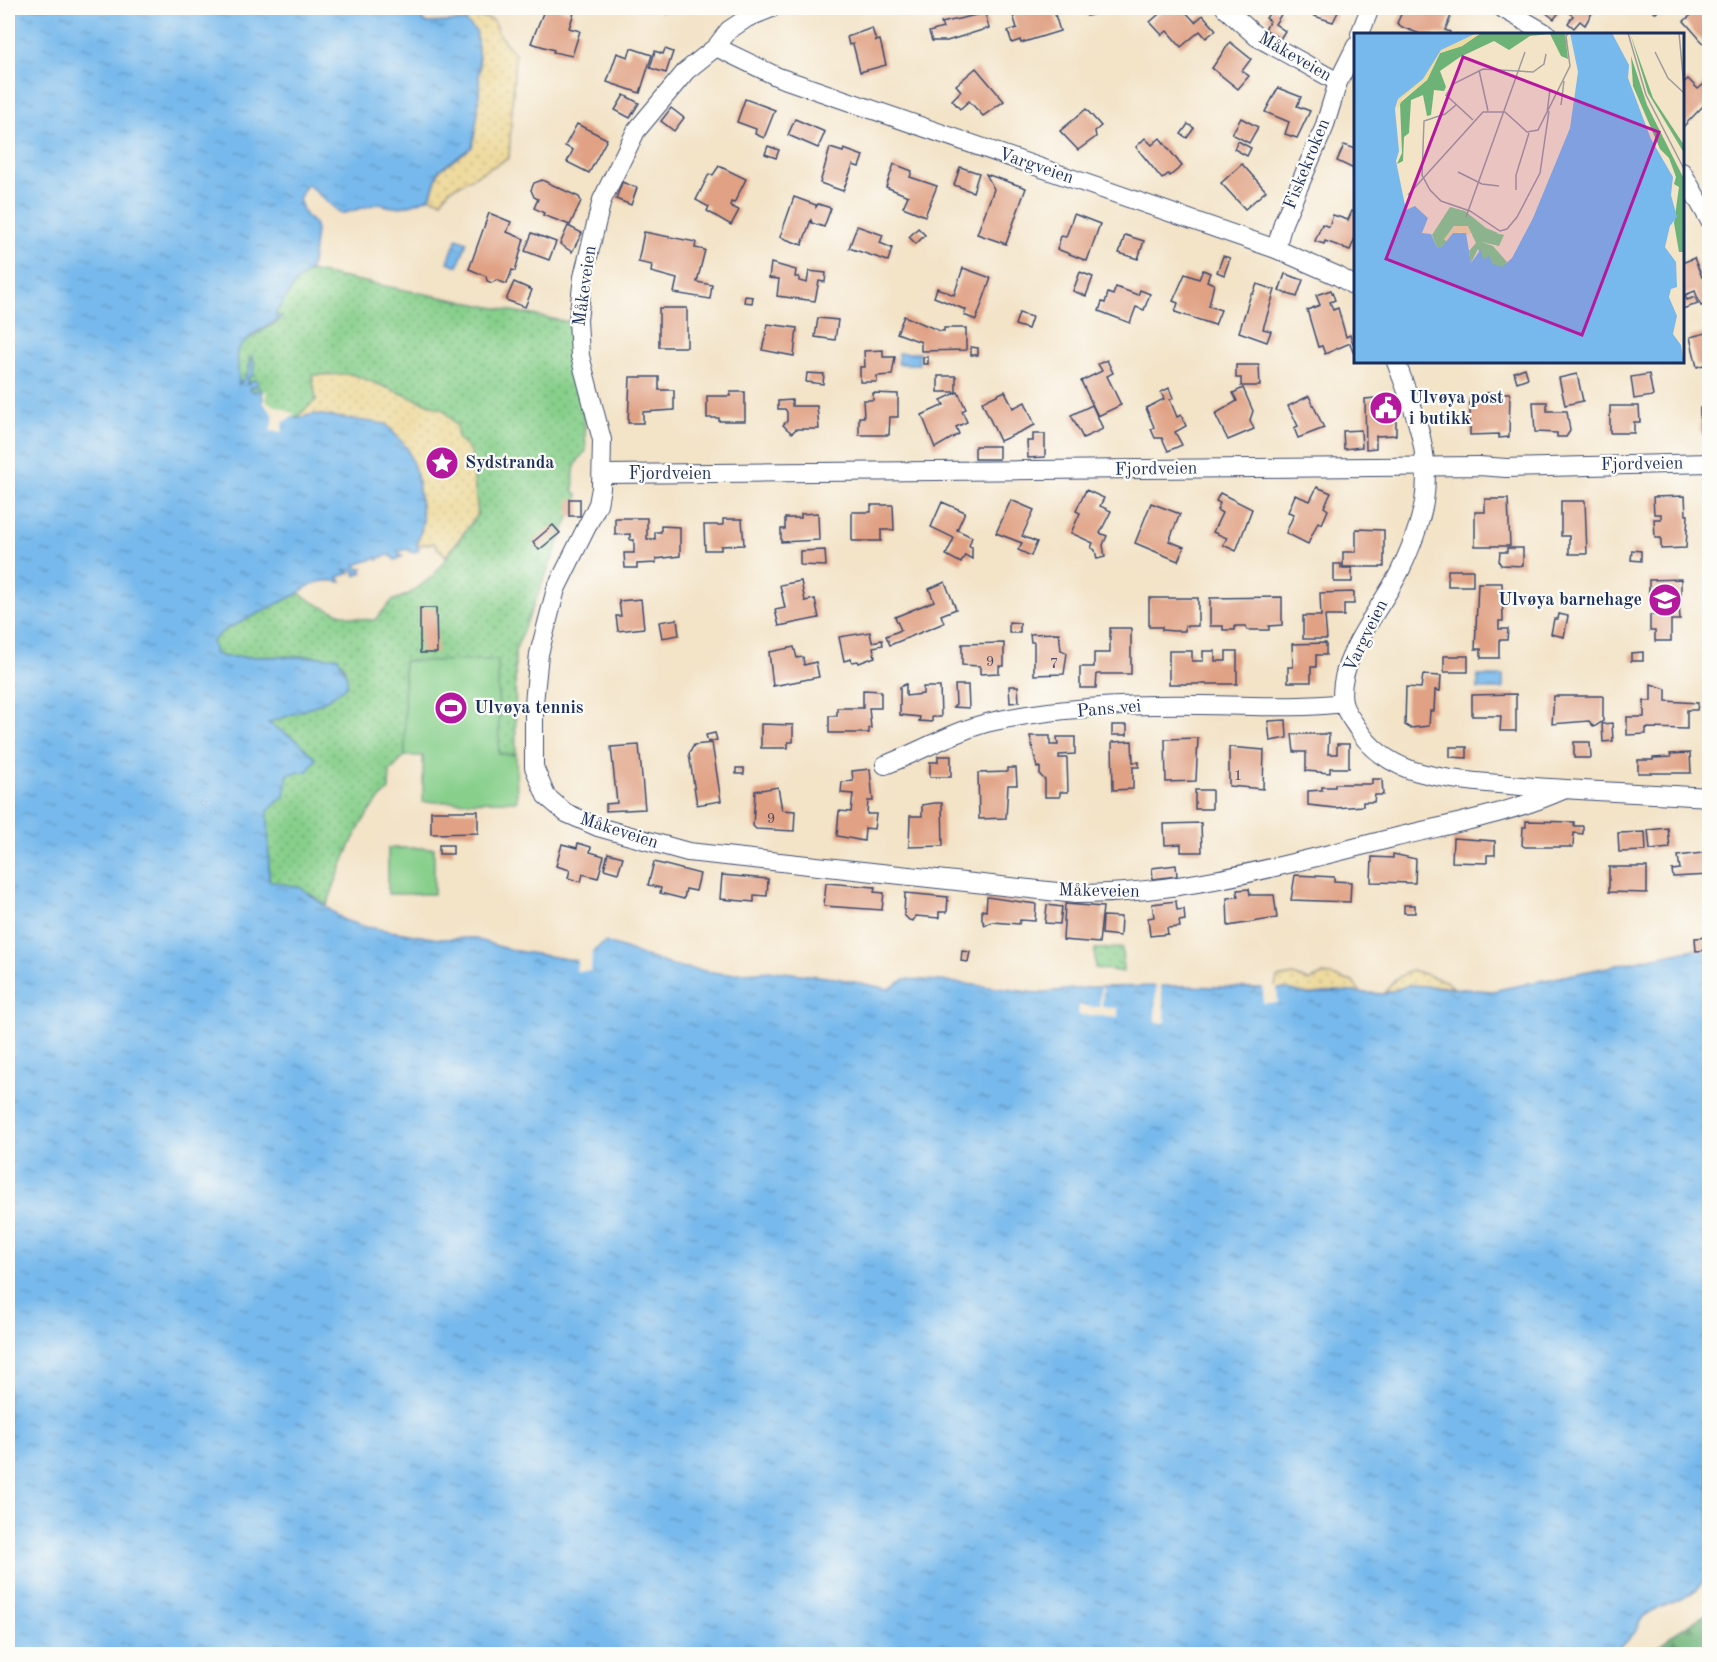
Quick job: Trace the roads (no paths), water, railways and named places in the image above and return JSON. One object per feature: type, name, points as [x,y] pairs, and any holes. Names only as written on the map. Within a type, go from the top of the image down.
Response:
[{"type":"street","name":"Måkeveien","points":[[772,8],[747,18],[729,30],[716,47],[686,71],[636,130],[602,200],[590,244],[578,320],[580,356],[602,440],[602,474],[598,504],[556,590],[539,654],[534,704],[534,767],[546,796],[566,813],[598,827],[699,854],[1076,894],[1125,894],[1220,880],[1483,816],[1535,802],[1563,790]]},
{"type":"street","name":"Måkeveien","points":[[1225,8],[1257,37],[1338,82]]},
{"type":"street","points":[[1360,33],[1370,8]]},
{"type":"street","points":[[1502,8],[1545,33]]},
{"type":"street","name":"Vargveien","points":[[716,47],[778,77],[1276,249],[1338,276],[1354,286]]},
{"type":"street","name":"Fiskekroken","points":[[1276,249],[1283,223],[1324,128],[1338,82],[1354,50]]},
{"type":"street","points":[[1684,174],[1710,221]]},
{"type":"street","name":"Vargveien","points":[[1342,703],[1344,683],[1353,654],[1400,571],[1424,503],[1427,467],[1421,435],[1396,363]]},
{"type":"street","name":"Fjordveien","points":[[602,474],[1506,468],[1710,463]]},
{"type":"street","points":[[1342,703],[1364,738],[1377,752],[1411,770],[1453,779],[1563,790],[1710,797]]},
{"type":"street","name":"Pans vei","points":[[885,765],[923,750],[947,737],[996,721],[1157,705],[1274,706],[1342,703]]},
{"type":"water","points":[[8,8],[422,8],[418,10],[424,23],[465,21],[476,31],[479,89],[472,147],[439,170],[430,197],[405,206],[392,207],[380,203],[341,214],[307,184],[299,199],[305,215],[314,223],[316,230],[312,264],[309,271],[296,282],[276,313],[275,317],[281,316],[281,318],[252,335],[237,350],[239,385],[249,371],[252,356],[253,376],[248,377],[247,384],[256,379],[258,386],[250,389],[254,392],[261,388],[264,404],[295,418],[315,414],[386,424],[407,448],[417,475],[423,522],[417,546],[419,550],[412,553],[407,549],[400,551],[399,555],[403,556],[395,560],[390,555],[378,558],[379,561],[376,558],[355,565],[359,569],[363,568],[361,570],[363,572],[356,576],[354,570],[345,570],[350,573],[338,577],[341,582],[314,583],[299,593],[223,631],[212,641],[215,654],[225,657],[338,657],[347,677],[347,685],[330,698],[268,723],[298,741],[316,759],[308,771],[288,774],[284,796],[268,811],[269,881],[301,888],[344,920],[366,927],[439,939],[472,938],[510,950],[580,961],[605,942],[673,966],[725,974],[774,971],[835,978],[889,989],[905,979],[942,981],[1036,993],[1093,987],[1183,986],[1288,989],[1310,995],[1336,991],[1384,994],[1409,985],[1492,991],[1709,946],[1709,1573],[1701,1584],[1685,1597],[1651,1612],[1642,1619],[1633,1635],[1612,1654],[8,1654]]},
{"type":"water","points":[[457,238],[467,242],[458,266],[448,262]]},
{"type":"water","points":[[898,353],[919,353],[919,364],[898,364]]},
{"type":"water","points":[[1478,676],[1503,676],[1503,689],[1478,689]]},
{"type":"place","name":"Ulvøya post i butikk","points":[[1386,408]]},
{"type":"place","name":"Sydstranda","points":[[442,463]]},
{"type":"place","name":"Ulvøya barnehage","points":[[1665,600]]},
{"type":"place","name":"Ulvøya tennis","points":[[451,708]]}]
